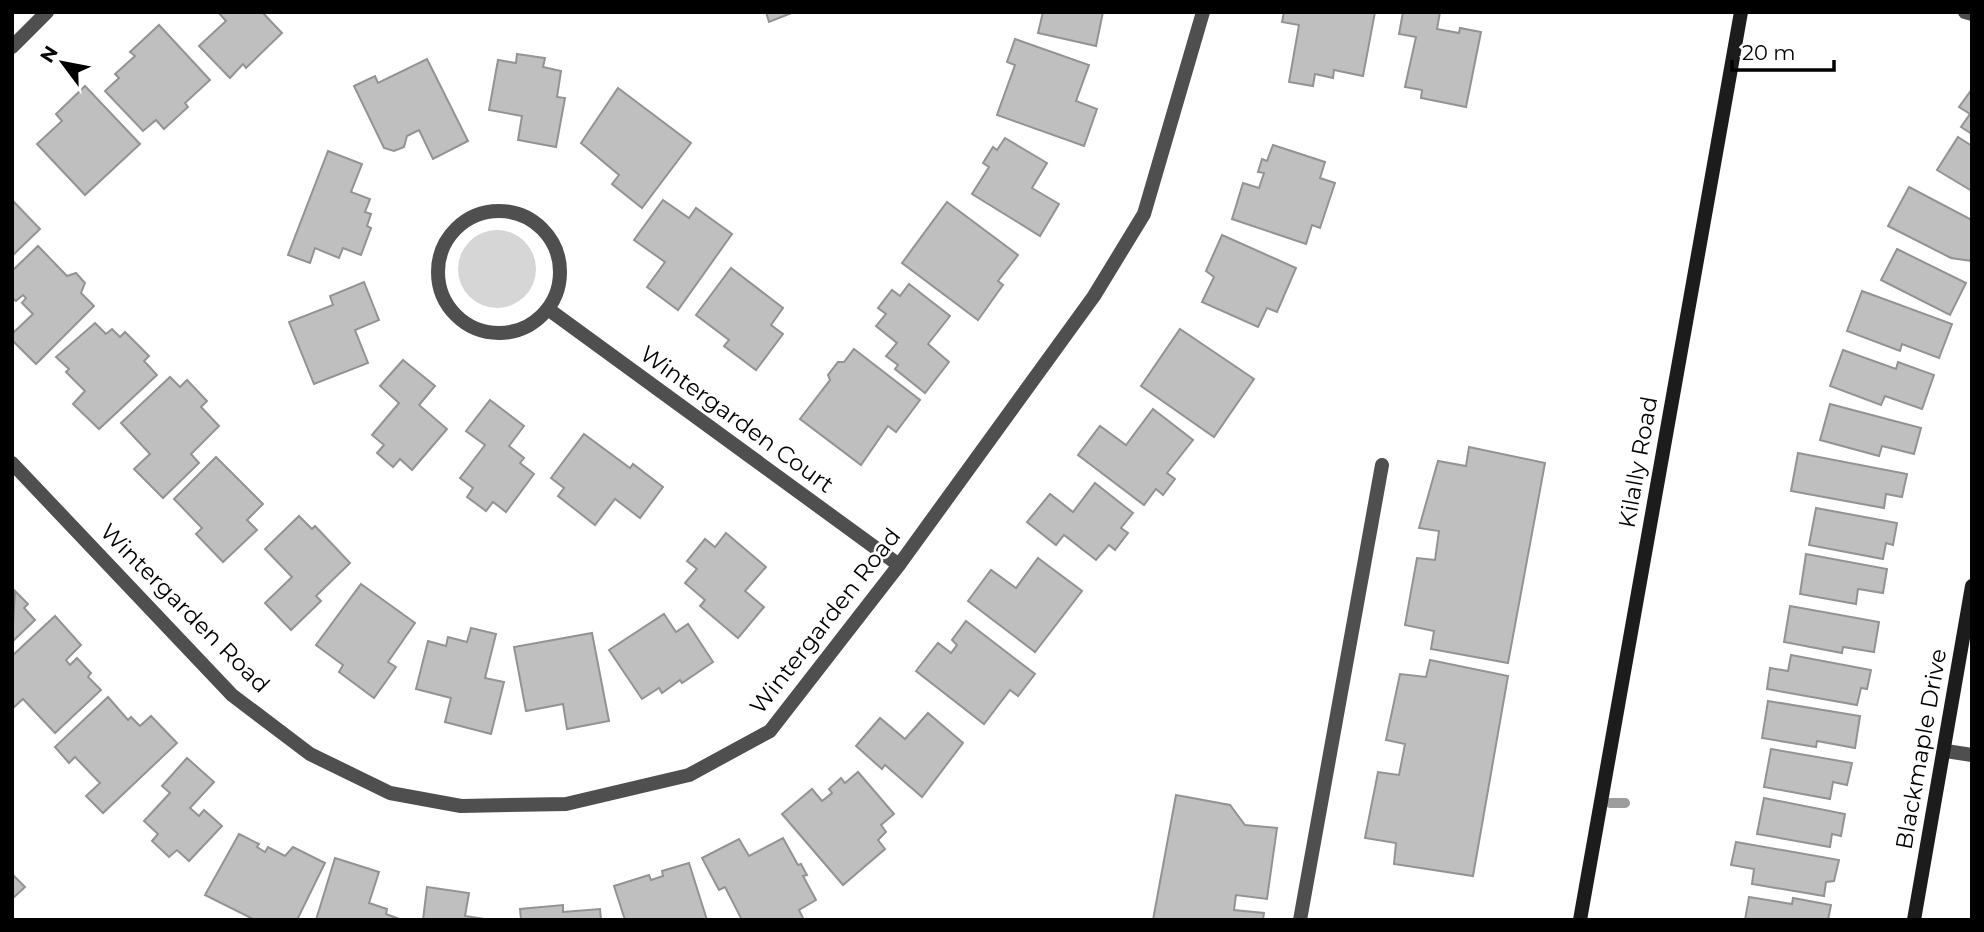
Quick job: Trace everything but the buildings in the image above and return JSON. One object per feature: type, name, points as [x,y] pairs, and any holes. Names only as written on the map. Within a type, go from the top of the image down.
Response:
[{"type":"street","points":[[12,47],[47,12]]},
{"type":"street","name":"Wintergarden Road","points":[[12,463],[232,695],[310,754],[390,793],[461,806],[566,804],[689,775],[770,731],[899,565],[1094,296],[1144,214],[1203,12]]},
{"type":"street","name":"Kilally Road","points":[[1580,920],[1741,12]]},
{"type":"street","points":[[1965,12],[1972,13]]},
{"type":"street","points":[[491,211],[509,211],[526,217],[547,234],[559,258],[561,276],[557,294],[548,309],[530,324],[509,332],[494,333],[465,323],[449,306],[440,285],[441,255],[447,241],[458,227],[473,217],[491,211]]},
{"type":"street","name":"Wintergarden Court","points":[[548,309],[899,565]]},
{"type":"street","points":[[1300,920],[1382,465]]},
{"type":"street","name":"Blackmaple Drive","points":[[1914,920],[1946,751],[1972,586]]},
{"type":"street","points":[[1946,751],[1972,755]]},
{"type":"shaded area","points":[[497,230],[512,233],[525,241],[533,254],[536,269],[533,284],[525,297],[512,305],[497,308],[482,305],[469,297],[461,284],[458,269],[461,254],[469,241],[482,233]]},
{"type":"waterway","points":[[1610,803],[1625,803]]}]
